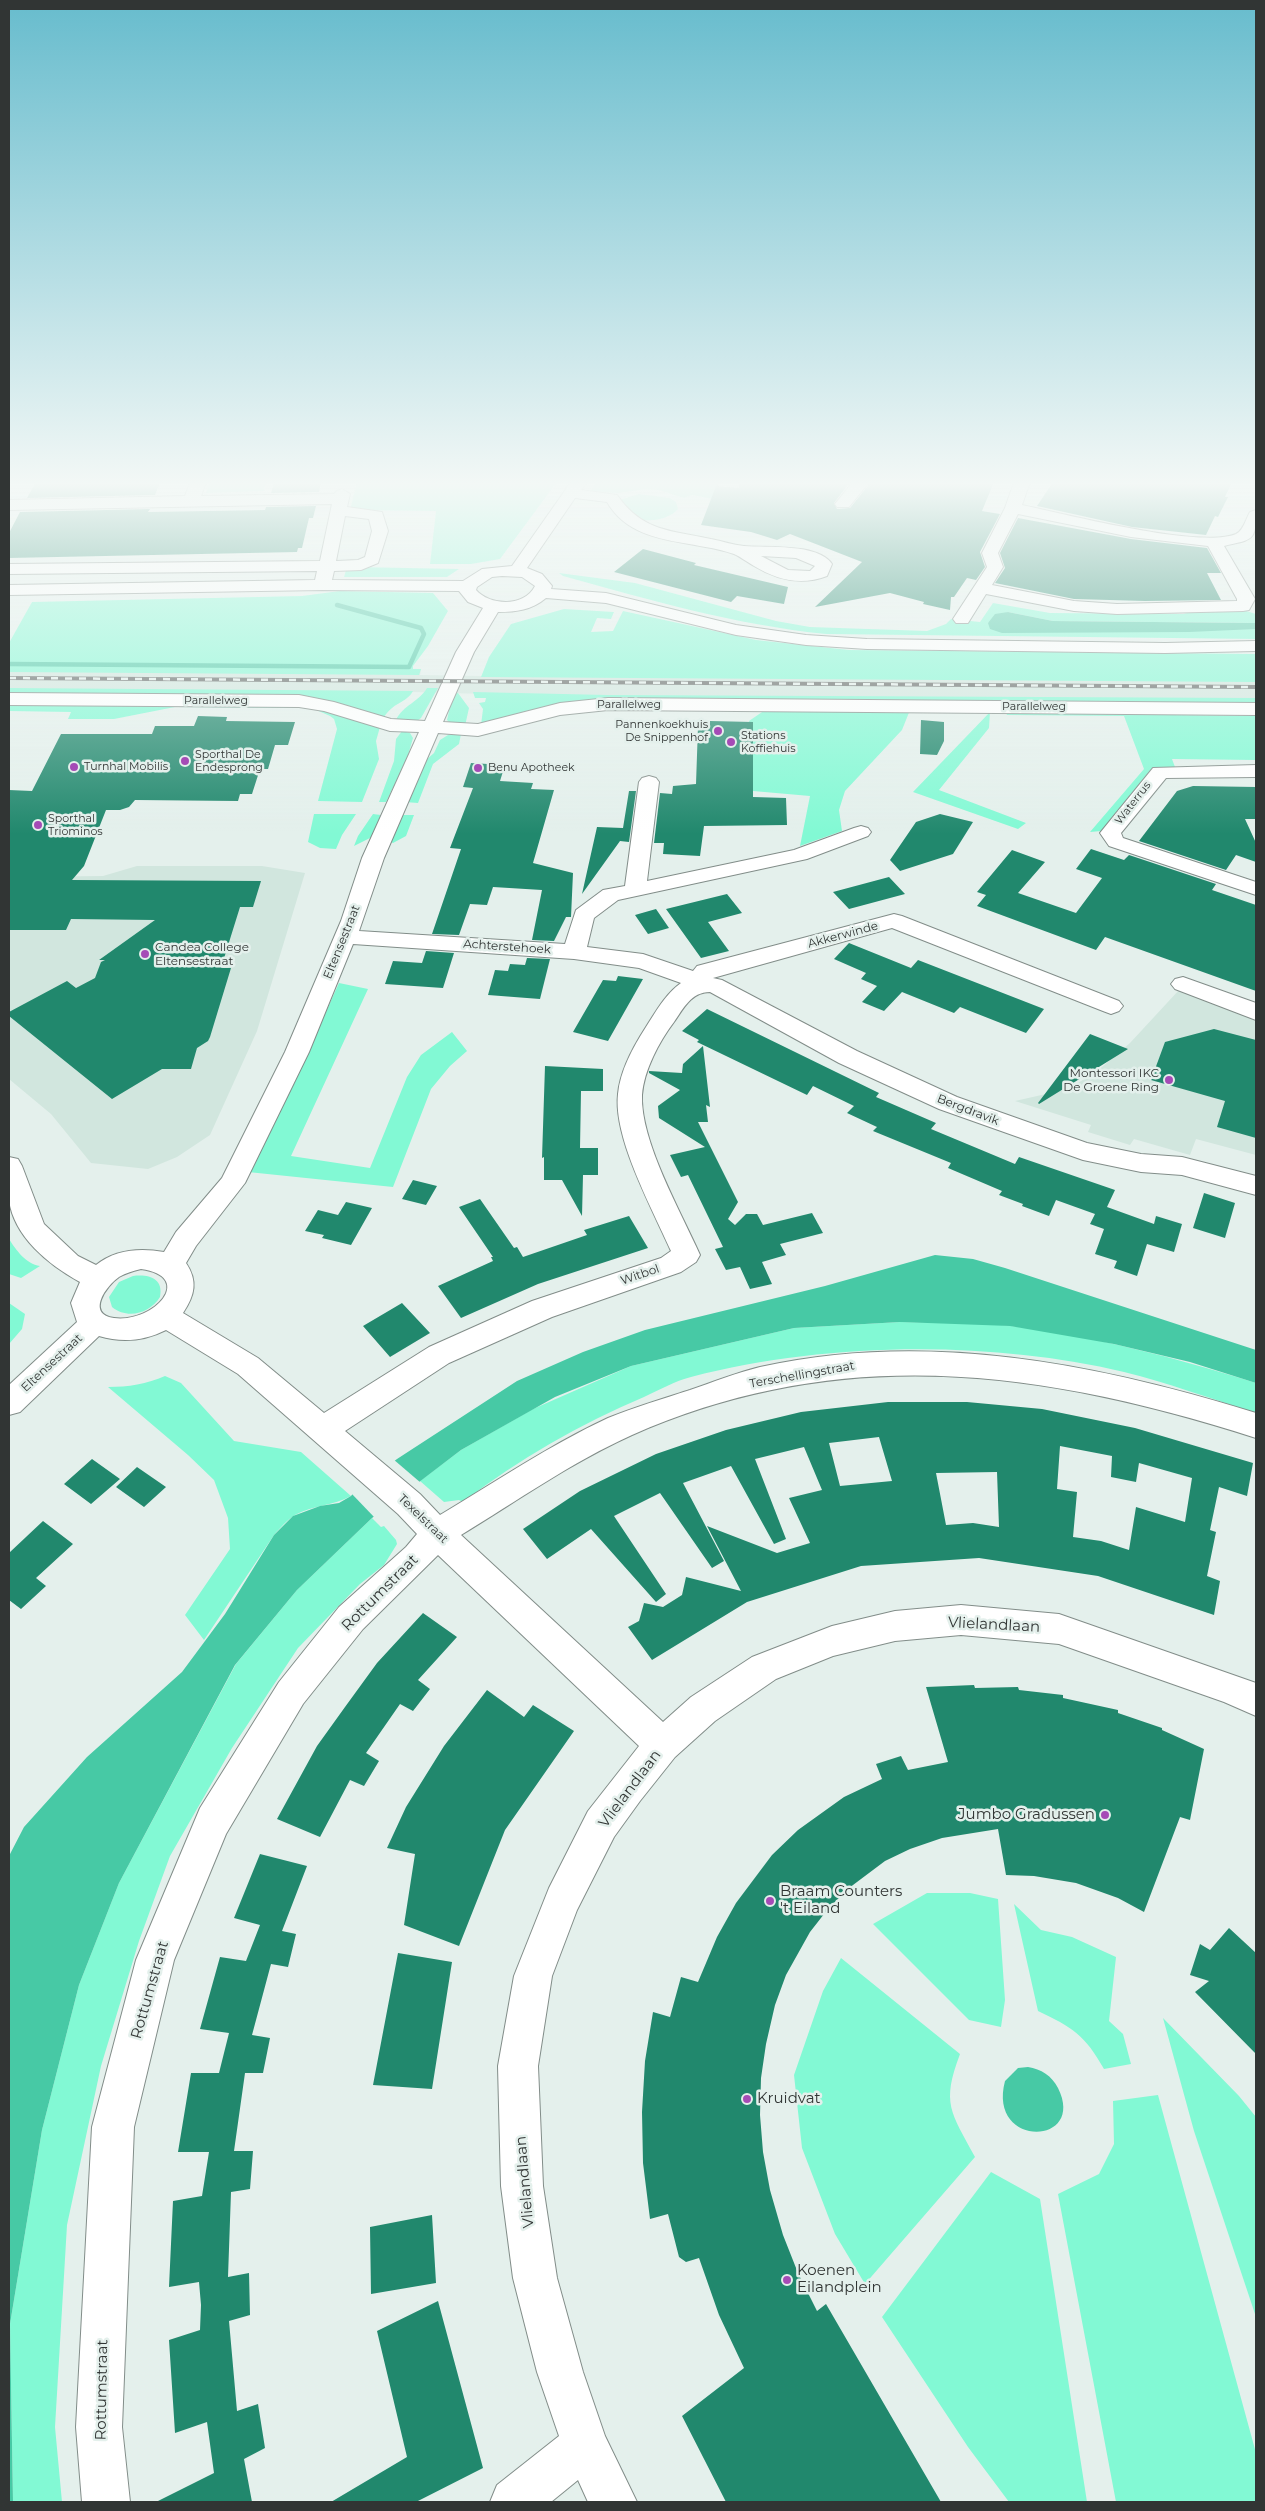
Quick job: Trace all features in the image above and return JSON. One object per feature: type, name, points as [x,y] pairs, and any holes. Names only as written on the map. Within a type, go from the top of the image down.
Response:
[{"type":"street","points":[[476,599],[493,606],[523,604],[536,599]]},
{"type":"street","points":[[611,599],[736,630],[806,640],[867,644],[1165,648],[1256,646]]},
{"type":"street","points":[[962,619],[975,599]]},
{"type":"street","points":[[1039,599],[1074,606],[1117,609],[1243,606],[1246,599]]},
{"type":"street","name":"Eltensestraat","points":[[170,1266],[186,1239],[232,1183],[297,1052],[345,937],[373,858],[430,728],[478,627],[493,606]]},
{"type":"street","name":"Parallelweg","points":[[9,699],[300,702],[327,706],[390,725],[478,730],[560,709],[608,704],[1256,709]]},
{"type":"street","name":"Waterrus","points":[[1256,771],[1160,772],[1110,833],[1116,842],[1256,890]]},
{"type":"street","points":[[635,890],[649,782]]},
{"type":"street","points":[[697,984],[692,979],[643,961],[574,952],[584,915],[611,895],[800,855],[861,832]]},
{"type":"street","name":"Akkerwinde","points":[[697,984],[705,971],[894,921],[1111,1006]]},
{"type":"street","name":"Achterstehoek","points":[[345,937],[574,952]]},
{"type":"street","name":"Bergdravik","points":[[697,984],[714,985],[848,1057],[948,1104],[1083,1151],[1141,1163],[1182,1166],[1256,1185]]},
{"type":"street","name":"Witbol","points":[[321,1430],[439,1355],[542,1309],[671,1265],[686,1255],[634,1131],[629,1094],[652,1033],[686,989],[697,984]]},
{"type":"street","points":[[1183,984],[1256,1012]]},
{"type":"street","points":[[9,1166],[33,1229],[68,1263],[97,1278]]},
{"type":"street","points":[[134,1259],[154,1260],[170,1266],[180,1278],[182,1287],[177,1302],[166,1316],[152,1324],[129,1330],[107,1328],[95,1322],[87,1310],[86,1299],[91,1284],[114,1266],[134,1259]]},
{"type":"street","name":"Texelstraat","points":[[166,1316],[248,1366],[409,1504],[437,1533],[663,1746]]},
{"type":"street","name":"Eltensestraat","points":[[9,1403],[95,1322]]},
{"type":"street","name":"Terschellingstraat","points":[[437,1533],[610,1432],[679,1406],[759,1380],[842,1366],[914,1363],[1039,1370],[1133,1388],[1256,1426]]},
{"type":"street","name":"Rottumstraat","points":[[106,2502],[99,2427],[113,2127],[155,1960],[213,1822],[291,1693],[351,1618],[417,1557],[437,1533]]},
{"type":"street","name":"Vlielandlaan","points":[[614,2502],[585,2445],[560,2372],[535,2278],[522,2186],[518,2066],[533,1976],[562,1901],[601,1824],[627,1788],[663,1746],[703,1710],[764,1668],[832,1641],[896,1626],[961,1620],[1059,1629],[1232,1689],[1256,1700]]},
{"type":"street","points":[[514,2502],[585,2445]]},
{"type":"shaded area","points":[[159,599],[438,599],[448,611],[428,646],[413,666],[413,669],[421,669],[419,675],[9,672],[9,643],[32,602]]},
{"type":"shaded area","points":[[648,599],[695,599],[776,621],[810,627],[927,631],[946,624],[951,619],[980,622],[993,603],[1050,613],[1183,614],[1194,611],[1243,610],[1256,614],[1256,623],[1053,621],[1008,612],[988,623],[1256,629],[1256,639],[826,634],[759,625]]},
{"type":"shaded area","points":[[564,609],[614,612],[611,619],[597,618],[591,632],[613,631],[623,611],[756,640],[849,650],[1256,654],[1256,682],[481,677],[489,657],[511,624]]},
{"type":"shaded area","points":[[1008,612],[1053,621],[1256,623],[1256,629],[1189,632],[1002,633],[990,629],[988,623],[995,614]]},
{"type":"shaded area","points":[[9,666],[421,669],[420,675],[482,676],[1256,678],[1256,703],[623,698],[412,692],[9,693]]},
{"type":"shaded area","points":[[9,688],[413,691],[407,698],[391,709],[383,719],[287,698],[9,696]]},
{"type":"shaded area","points":[[427,688],[438,688],[421,718],[417,721],[396,720],[403,711],[424,693]]},
{"type":"shaded area","points":[[473,692],[607,695],[1256,698],[1256,706],[613,701],[481,725],[483,709],[479,703],[485,702],[486,698],[475,698]]},
{"type":"shaded area","points":[[453,693],[458,693],[469,708],[465,726],[450,723],[447,720]]},
{"type":"shaded area","points":[[9,702],[303,704],[380,727],[376,741],[379,759],[362,802],[318,801],[337,729],[334,719],[314,709],[175,707],[114,719],[68,719],[71,712],[9,711]]},
{"type":"shaded area","points":[[765,710],[910,710],[902,730],[845,791],[839,810],[842,831],[800,846],[810,796],[753,791],[749,721]]},
{"type":"shaded area","points":[[990,712],[989,728],[939,790],[1026,823],[1018,829],[913,792]]},
{"type":"shaded area","points":[[1006,713],[1256,716],[1256,760],[1172,759],[1175,767],[1154,768],[1101,831],[1090,832],[1144,769],[1124,716],[1007,715]]},
{"type":"shaded area","points":[[402,731],[410,733],[413,738],[407,759],[386,802],[379,802],[394,761],[396,739]]},
{"type":"shaded area","points":[[461,734],[459,744],[433,764],[418,803],[405,802],[426,760],[434,753],[440,740],[448,735]]},
{"type":"shaded area","points":[[314,814],[356,814],[342,835],[336,849],[320,848],[308,842]]},
{"type":"shaded area","points":[[373,814],[381,815],[372,837],[354,846],[358,836]]},
{"type":"shaded area","points":[[401,815],[414,815],[406,836],[393,843],[391,842]]},
{"type":"shaded area","name":"Candea College Eltensestraat","points":[[137,866],[262,866],[305,873],[257,1031],[210,1135],[177,1157],[148,1169],[91,1163],[51,1114],[9,1079],[9,877],[103,876]]},
{"type":"shaded area","points":[[339,983],[368,989],[291,1156],[370,1168],[407,1077],[421,1055],[452,1032],[467,1051],[450,1066],[431,1089],[393,1187],[248,1172],[284,1104]]},
{"type":"shaded area","name":"Montessori IKC De Groene Ring","points":[[1179,990],[1256,1019],[1256,1155],[1196,1139],[1190,1155],[1134,1139],[1130,1145],[1088,1132],[1091,1125],[1015,1101],[1068,1089],[1096,1072],[1130,1043]]},
{"type":"shaded area","points":[[9,1239],[18,1252],[26,1259],[40,1266],[21,1278],[9,1274]]},
{"type":"shaded area","points":[[935,1255],[973,1259],[1005,1268],[1256,1350],[1256,1383],[1190,1362],[1114,1344],[1010,1326],[900,1322],[794,1328],[631,1366],[555,1397],[461,1450],[372,1518],[297,1590],[235,1665],[119,1883],[79,1985],[42,2130],[10,2324],[13,2502],[9,2502],[9,1856],[24,1827],[87,1757],[182,1672],[225,1614],[274,1535],[293,1516],[320,1506],[339,1503],[351,1496],[357,1489],[397,1459],[517,1381],[583,1352],[645,1330],[825,1286]]},
{"type":"shaded area","points":[[133,1276],[149,1277],[157,1281],[160,1285],[160,1297],[156,1303],[145,1311],[132,1314],[118,1311],[112,1307],[109,1297],[119,1282]]},
{"type":"shaded area","points":[[9,1303],[25,1314],[22,1329],[9,1344]]},
{"type":"shaded area","points":[[900,1322],[997,1324],[1042,1330],[1104,1342],[1165,1357],[1256,1383],[1256,1413],[1140,1376],[1072,1362],[1018,1354],[963,1350],[907,1349],[851,1352],[796,1357],[743,1365],[679,1381],[573,1431],[506,1471],[463,1502],[459,1500],[444,1502],[420,1481],[461,1450],[533,1409],[631,1366],[794,1328]]},
{"type":"shaded area","points":[[165,1376],[181,1383],[234,1441],[301,1452],[351,1496],[302,1512],[284,1524],[274,1535],[204,1640],[185,1615],[230,1549],[228,1518],[214,1480],[188,1455],[108,1387],[137,1384]]},
{"type":"shaded area","points":[[372,1518],[381,1527],[384,1526],[396,1540],[397,1544],[384,1565],[360,1584],[298,1648],[232,1748],[170,1856],[139,1941],[101,2066],[67,2225],[55,2427],[62,2502],[13,2502],[10,2324],[42,2130],[79,1985],[119,1883],[236,1664],[297,1590]]},
{"type":"shaded area","points":[[927,1893],[970,1893],[998,1899],[1005,2000],[1001,2027],[969,2020],[873,1924]]},
{"type":"shaded area","points":[[1014,1904],[1041,1930],[1072,1937],[1116,1957],[1109,2021],[1123,2034],[1131,2064],[1104,2069],[1097,2057],[1077,2033],[1038,2011]]},
{"type":"shaded area","points":[[841,1958],[960,2054],[951,2085],[951,2107],[975,2157],[865,2284],[835,2234],[802,2148],[794,2075],[823,1991]]},
{"type":"shaded area","points":[[1163,2018],[1239,2096],[1256,2117],[1256,2317],[1194,2131]]},
{"type":"shaded area","points":[[1028,2067],[1037,2069],[1053,2080],[1058,2088],[1063,2107],[1059,2121],[1049,2129],[1036,2132],[1022,2128],[1010,2119],[1003,2103],[1005,2081],[1018,2068]]},
{"type":"shaded area","points":[[1158,2095],[1256,2453],[1256,2502],[1116,2502],[1058,2194],[1099,2174],[1114,2144],[1113,2101]]},
{"type":"shaded area","points":[[991,2172],[1040,2199],[1087,2502],[1009,2502],[968,2447],[882,2317]]},
{"type":"pier","points":[[393,1459],[421,1483],[375,1518],[351,1493]]},
{"type":"building","points":[[720,599],[734,599],[731,602]]},
{"type":"building","points":[[756,599],[785,599],[784,604]]},
{"type":"building","points":[[823,599],[857,599],[815,607]]},
{"type":"building","points":[[913,599],[951,599],[950,610],[923,604],[924,602]]},
{"type":"building","points":[[1080,599],[1221,600],[1145,601]]},
{"type":"building","points":[[198,716],[227,717],[226,721],[295,722],[288,745],[275,745],[268,769],[260,769],[252,794],[240,794],[238,801],[135,800],[129,807],[120,810],[106,810],[84,866],[72,880],[261,881],[253,907],[240,907],[221,968],[231,968],[210,1037],[208,1041],[197,1048],[191,1069],[162,1069],[112,1099],[9,1016],[9,1012],[67,981],[76,988],[95,978],[101,962],[105,960],[99,960],[155,920],[71,919],[66,930],[9,930],[9,790],[32,791],[61,734],[152,734],[155,726],[194,726]]},
{"type":"building","points":[[921,720],[944,722],[944,741],[937,755],[920,754]]},
{"type":"building","points":[[710,721],[753,722],[753,797],[786,798],[787,825],[704,826],[700,856],[663,854],[664,843],[654,843],[660,793],[672,794],[673,786],[696,784],[698,726],[710,726]]},
{"type":"building","points":[[471,763],[505,765],[500,781],[533,783],[531,789],[554,790],[533,863],[573,873],[571,917],[566,917],[554,941],[532,940],[542,890],[493,887],[487,905],[470,904],[459,935],[432,934],[461,849],[450,848],[473,788],[463,787]]},
{"type":"building","points":[[1193,786],[1256,787],[1256,819],[1245,819],[1256,843],[1256,862],[1236,855],[1226,870],[1139,841],[1177,791]]},
{"type":"building","points":[[629,791],[636,791],[629,842],[620,841],[582,894],[597,827],[623,828]]},
{"type":"building","points":[[940,814],[973,822],[953,854],[900,871],[890,860],[916,822]]},
{"type":"building","points":[[1091,849],[1124,860],[1129,855],[1216,884],[1212,890],[1256,905],[1256,991],[1105,937],[1096,950],[977,906],[986,895],[977,892],[1012,850],[1045,862],[1018,893],[1076,913],[1102,878],[1076,869]]},
{"type":"building","points":[[889,877],[905,894],[849,909],[833,892]]},
{"type":"building","points":[[727,894],[742,913],[708,922],[729,951],[701,958],[666,909]]},
{"type":"building","points":[[656,909],[669,928],[648,934],[635,915]]},
{"type":"building","points":[[849,943],[911,968],[918,960],[1044,1009],[1026,1033],[960,1007],[954,1013],[902,992],[884,1011],[862,1002],[877,986],[861,979],[866,973],[834,959]]},
{"type":"building","points":[[426,951],[454,953],[443,988],[385,984],[393,961],[422,963]]},
{"type":"building","points":[[527,958],[550,959],[540,999],[488,995],[495,970],[508,971],[510,964],[525,965]]},
{"type":"building","points":[[618,976],[643,979],[608,1041],[573,1032],[603,980],[616,981]]},
{"type":"building","points":[[707,1009],[879,1093],[876,1097],[936,1123],[931,1129],[1015,1164],[1019,1157],[1115,1190],[1107,1207],[1154,1224],[1156,1216],[1182,1224],[1174,1252],[1147,1244],[1137,1276],[1114,1268],[1117,1261],[1095,1254],[1104,1229],[1090,1224],[1095,1214],[1056,1200],[1049,1216],[1022,1206],[1023,1204],[999,1195],[1002,1191],[948,1168],[951,1163],[873,1131],[877,1127],[847,1113],[854,1106],[813,1086],[807,1095],[697,1042],[699,1040],[682,1031]]},
{"type":"building","points":[[1214,1029],[1256,1040],[1256,1138],[1217,1127],[1225,1101],[1151,1080],[1165,1042]]},
{"type":"building","points":[[1090,1034],[1128,1049],[1039,1104],[1038,1103]]},
{"type":"building","points":[[703,1046],[710,1107],[706,1105],[708,1122],[698,1122],[738,1202],[728,1219],[735,1225],[746,1214],[757,1214],[763,1225],[812,1213],[823,1233],[780,1244],[786,1255],[762,1262],[772,1284],[750,1289],[740,1267],[726,1270],[715,1249],[723,1247],[688,1175],[681,1177],[670,1155],[705,1147],[659,1118],[658,1106],[680,1090],[649,1073],[649,1071],[682,1073],[683,1064]]},
{"type":"building","points":[[545,1066],[603,1069],[603,1091],[581,1091],[580,1148],[598,1148],[598,1175],[583,1175],[582,1216],[562,1180],[544,1180],[544,1157],[542,1158]]},
{"type":"building","points":[[413,1180],[437,1186],[426,1205],[402,1199]]},
{"type":"building","points":[[1204,1193],[1235,1203],[1225,1238],[1193,1228]]},
{"type":"building","points":[[480,1199],[514,1248],[517,1247],[523,1257],[587,1235],[584,1230],[629,1216],[648,1248],[538,1284],[461,1318],[438,1286],[493,1261],[491,1257],[493,1257],[459,1207]]},
{"type":"building","points":[[346,1202],[372,1208],[351,1245],[322,1238],[324,1235],[305,1231],[318,1210],[338,1215]]},
{"type":"building","points":[[402,1303],[430,1333],[390,1357],[363,1326]]},
{"type":"building","points":[[888,1402],[967,1402],[1042,1409],[1135,1428],[1253,1463],[1247,1496],[1219,1487],[1210,1530],[1216,1532],[1207,1576],[1220,1581],[1214,1615],[1098,1576],[979,1558],[861,1566],[747,1602],[652,1660],[628,1627],[639,1621],[644,1603],[663,1607],[682,1595],[686,1577],[741,1591],[707,1526],[777,1553],[810,1543],[789,1498],[822,1490],[804,1447],[755,1459],[786,1539],[774,1544],[731,1466],[683,1483],[724,1561],[712,1568],[660,1493],[614,1516],[666,1594],[656,1602],[591,1529],[547,1559],[523,1529],[580,1491],[656,1454],[726,1430],[801,1412]],"holes":[[[879,1437],[892,1481],[840,1486],[829,1443]],[[1060,1446],[1112,1456],[1111,1477],[1136,1482],[1139,1463],[1192,1478],[1185,1522],[1136,1507],[1129,1550],[1101,1541],[1073,1537],[1077,1492],[1057,1489]],[[997,1472],[999,1527],[973,1523],[946,1525],[936,1473]]]},
{"type":"building","points":[[92,1459],[120,1479],[91,1504],[64,1484]]},
{"type":"building","points":[[137,1467],[166,1487],[144,1507],[116,1487]]},
{"type":"building","points":[[43,1521],[73,1544],[36,1578],[46,1586],[21,1609],[9,1600],[9,1553]]},
{"type":"building","points":[[423,1613],[457,1637],[418,1680],[430,1689],[413,1711],[400,1704],[366,1753],[379,1761],[364,1786],[350,1780],[320,1837],[277,1819],[317,1746],[377,1663]]},
{"type":"building","points":[[974,1685],[975,1688],[1018,1687],[1019,1690],[1063,1695],[1063,1698],[1118,1710],[1118,1713],[1162,1728],[1162,1730],[1204,1749],[1190,1820],[1180,1817],[1144,1912],[1118,1898],[1076,1883],[1034,1876],[1006,1875],[998,1829],[942,1838],[910,1849],[885,1861],[849,1888],[828,1909],[810,1932],[786,1975],[775,2005],[766,2044],[761,2078],[760,2115],[763,2152],[770,2190],[783,2235],[798,2273],[817,2311],[826,2304],[941,2502],[726,2502],[682,2416],[744,2368],[719,2315],[699,2258],[686,2262],[679,2257],[668,2214],[650,2219],[643,2163],[642,2112],[645,2061],[653,2012],[670,2017],[681,1977],[698,1982],[717,1937],[736,1903],[772,1855],[798,1830],[844,1797],[882,1779],[876,1764],[901,1756],[908,1770],[948,1762],[926,1687]]},
{"type":"building","points":[[487,1690],[524,1717],[533,1705],[574,1731],[505,1830],[459,1946],[404,1925],[415,1854],[387,1848],[406,1807],[444,1746]]},
{"type":"building","points":[[260,1854],[307,1866],[282,1931],[296,1934],[288,1967],[271,1964],[252,2035],[270,2038],[263,2073],[245,2073],[234,2151],[253,2151],[250,2189],[231,2192],[228,2277],[249,2273],[250,2315],[229,2321],[237,2411],[258,2404],[265,2448],[244,2459],[252,2502],[156,2502],[214,2473],[207,2422],[175,2433],[169,2340],[200,2330],[201,2305],[199,2282],[169,2287],[173,2201],[202,2196],[209,2152],[178,2152],[191,2073],[219,2073],[229,2033],[200,2029],[220,1957],[246,1961],[260,1925],[234,1918]]},
{"type":"building","points":[[1229,1928],[1256,1953],[1256,2054],[1195,1992],[1209,1981],[1190,1975],[1200,1944],[1210,1950]]},
{"type":"building","points":[[398,1953],[452,1962],[432,2089],[373,2085]]},
{"type":"building","points":[[432,2215],[436,2283],[371,2294],[370,2227]]},
{"type":"building","points":[[438,2301],[483,2468],[416,2502],[331,2502],[407,2457],[377,2331]]},
{"type":"waterway","points":[[9,664],[409,667],[424,634],[421,628],[337,605]]},
{"type":"railway","points":[[9,678],[1256,687]]},
{"type":"place","name":"Pannenkoekhuis De Snippenhof","points":[[718,731]]},
{"type":"place","name":"Stations Koffiehuis","points":[[731,742]]},
{"type":"place","name":"Sporthal De Endesprong","points":[[185,761]]},
{"type":"place","name":"Turnhal Mobilis","points":[[74,767]]},
{"type":"place","name":"Benu Apotheek","points":[[478,768]]},
{"type":"place","name":"Sporthal Triominos","points":[[38,825]]},
{"type":"place","name":"Candea College Eltensestraat","points":[[145,954]]},
{"type":"place","name":"Montessori IKC De Groene Ring","points":[[1169,1080]]},
{"type":"place","name":"Jumbo Gradussen","points":[[1105,1815]]},
{"type":"place","name":"Braam Counters 't Eiland","points":[[770,1901]]},
{"type":"place","name":"Kruidvat","points":[[747,2099]]},
{"type":"place","name":"Koenen Eilandplein","points":[[787,2280]]}]
